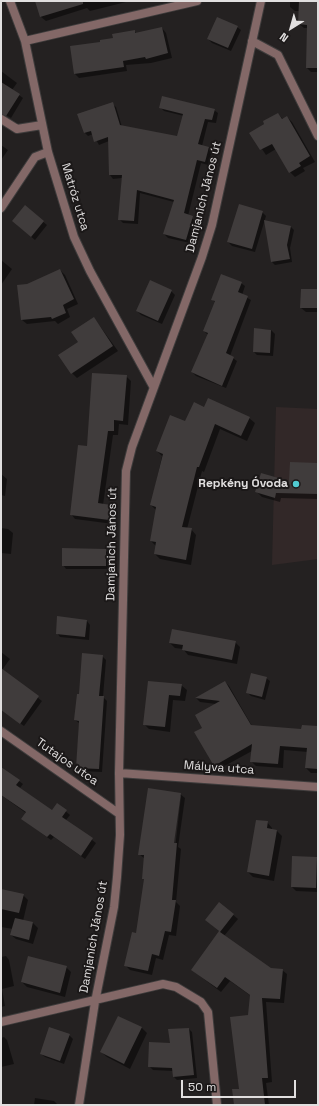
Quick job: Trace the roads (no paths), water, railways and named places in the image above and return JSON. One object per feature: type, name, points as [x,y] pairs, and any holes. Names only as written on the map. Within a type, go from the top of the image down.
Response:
[{"type":"street","name":"Matróz utca","points":[[10,1],[25,41],[48,152],[77,244],[90,272],[153,386]]},
{"type":"street","points":[[25,41],[197,1]]},
{"type":"street","name":"Damjanich János út","points":[[79,1105],[95,1002],[114,907],[120,835],[118,813],[126,471],[132,446],[202,257],[212,225],[261,1]]},
{"type":"street","points":[[252,41],[278,55],[318,136]]},
{"type":"street","points":[[1,119],[17,129],[42,125]]},
{"type":"street","points":[[1,208],[35,157],[48,152]]},
{"type":"street","name":"Tutajos utca","points":[[1,730],[118,813]]},
{"type":"street","name":"Mályva utca","points":[[119,773],[318,787]]},
{"type":"street","points":[[1,1022],[95,1002],[163,984],[176,987],[201,1002],[208,1012],[217,1105]]},
{"type":"place","name":"Repkény Óvoda","points":[[296,484]]}]
